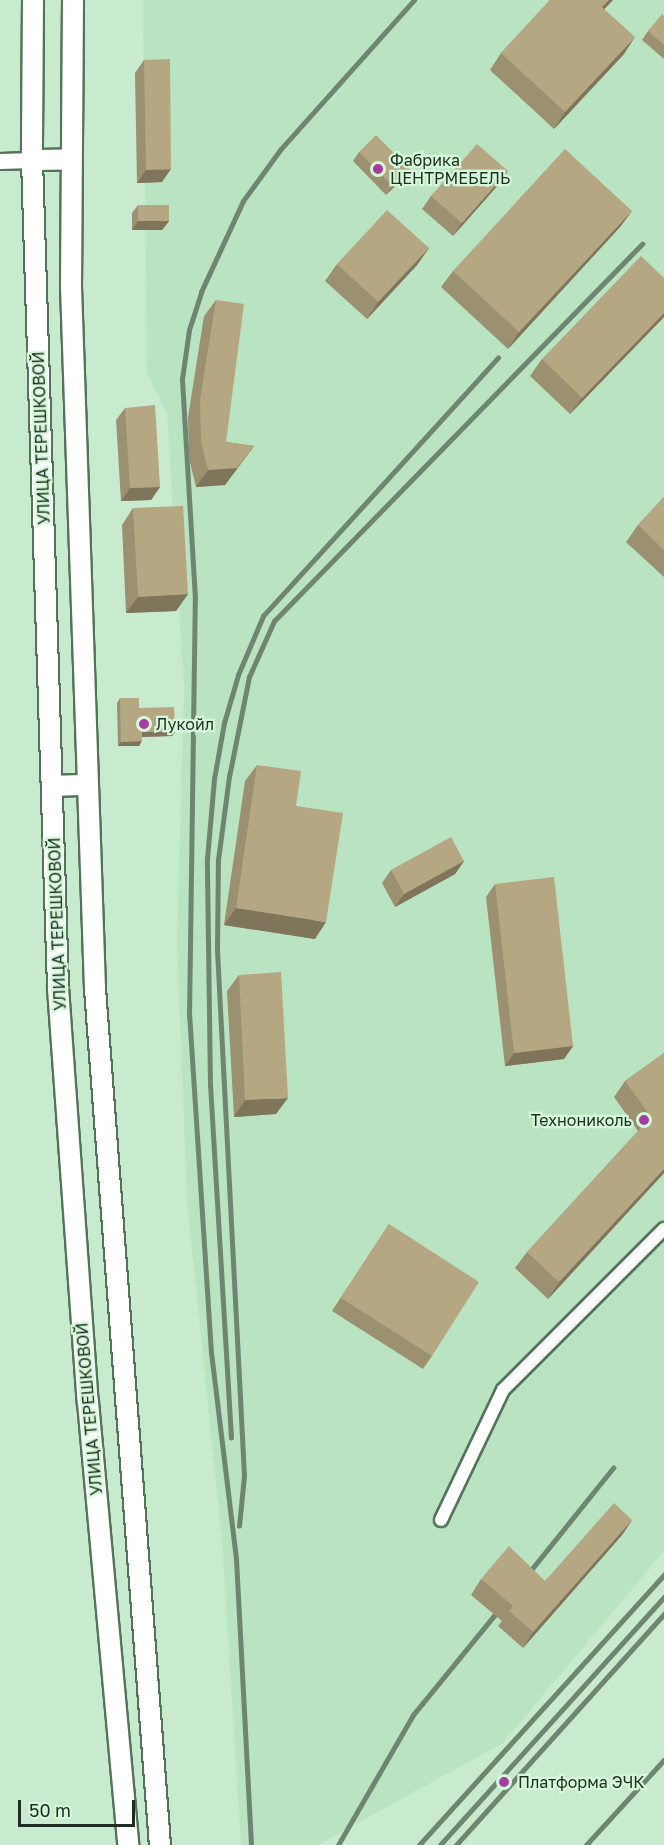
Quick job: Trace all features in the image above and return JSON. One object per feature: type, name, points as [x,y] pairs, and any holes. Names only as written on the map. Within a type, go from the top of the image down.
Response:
[{"type":"main road","name":"УЛИЦА ТЕРЕШКОВОЙ","points":[[33,0],[32,160],[58,988],[79,1280],[128,1845]]},
{"type":"main road","points":[[73,0],[71,159],[87,785],[95,990],[160,1845]]},
{"type":"main road","points":[[32,160],[71,159]]},
{"type":"main road","points":[[52,786],[87,785]]},
{"type":"street","points":[[0,161],[32,160]]},
{"type":"street","points":[[441,1520],[503,1390],[664,1228]]},
{"type":"shaded area","points":[[143,0],[664,0],[664,1551],[503,1743],[318,1845],[241,1845],[222,1542],[187,1200],[177,944],[184,688],[167,413],[147,372]]},
{"type":"building","points":[[550,0],[609,0],[602,7],[635,37],[565,112],[501,53]]},
{"type":"building","points":[[662,14],[664,16],[664,45],[648,31]]},
{"type":"building","points":[[170,59],[171,169],[146,170],[144,60]]},
{"type":"building","points":[[376,135],[410,169],[393,186],[359,152]]},
{"type":"building","points":[[477,144],[508,171],[462,223],[431,196]]},
{"type":"building","points":[[565,149],[632,211],[519,332],[453,271]]},
{"type":"building","points":[[138,205],[169,205],[169,221],[138,221]]},
{"type":"building","points":[[387,210],[429,248],[378,302],[337,264]]},
{"type":"building","points":[[641,256],[664,278],[664,313],[582,398],[542,359]]},
{"type":"building","points":[[216,300],[244,304],[226,442],[254,446],[237,468],[208,470],[201,442],[200,400]]},
{"type":"building","points":[[155,405],[160,487],[130,488],[125,408]]},
{"type":"building","points":[[664,497],[664,550],[638,525]]},
{"type":"building","points":[[183,506],[188,594],[138,597],[133,508]]},
{"type":"building","name":"Лукойл","points":[[120,698],[139,698],[139,708],[174,707],[175,732],[142,732],[142,741],[121,742]]},
{"type":"building","points":[[257,765],[301,771],[296,806],[343,813],[326,922],[236,908]]},
{"type":"building","points":[[451,837],[464,861],[404,894],[391,870]]},
{"type":"building","points":[[554,877],[573,1046],[514,1053],[495,884]]},
{"type":"building","points":[[281,972],[288,1098],[245,1100],[239,975]]},
{"type":"building","points":[[664,1053],[664,1169],[559,1282],[527,1252],[651,1117],[625,1081]]},
{"type":"building","points":[[389,1224],[479,1282],[432,1356],[341,1298]]},
{"type":"building","points":[[614,1503],[632,1520],[533,1632],[509,1611],[513,1606],[481,1579],[509,1546],[545,1581]]},
{"type":"railway","points":[[251,1845],[236,1559],[211,1353],[189,1017],[195,599],[182,379],[189,330],[201,292],[243,201],[280,150],[414,0]]},
{"type":"railway","points":[[239,1526],[244,1476],[217,951],[218,860],[229,777],[249,677],[274,621],[642,244]]},
{"type":"railway","points":[[231,1438],[210,1086],[207,859],[214,779],[224,723],[238,675],[263,616],[498,358]]},
{"type":"railway","points":[[523,1580],[613,1468]]},
{"type":"railway","points":[[419,1845],[664,1575]]},
{"type":"railway","points":[[440,1845],[664,1597]]},
{"type":"railway","points":[[338,1845],[413,1715],[506,1601]]},
{"type":"railway","points":[[456,1845],[664,1614]]},
{"type":"railway","points":[[586,1845],[664,1760]]},
{"type":"place","name":"Фабрика ЦЕНТРМЕБЕЛЬ","points":[[378,169]]},
{"type":"place","name":"Лукойл","points":[[144,724]]},
{"type":"place","name":"Технониколь","points":[[644,1120]]},
{"type":"place","name":"Платформа ЭЧК","points":[[504,1782]]}]
